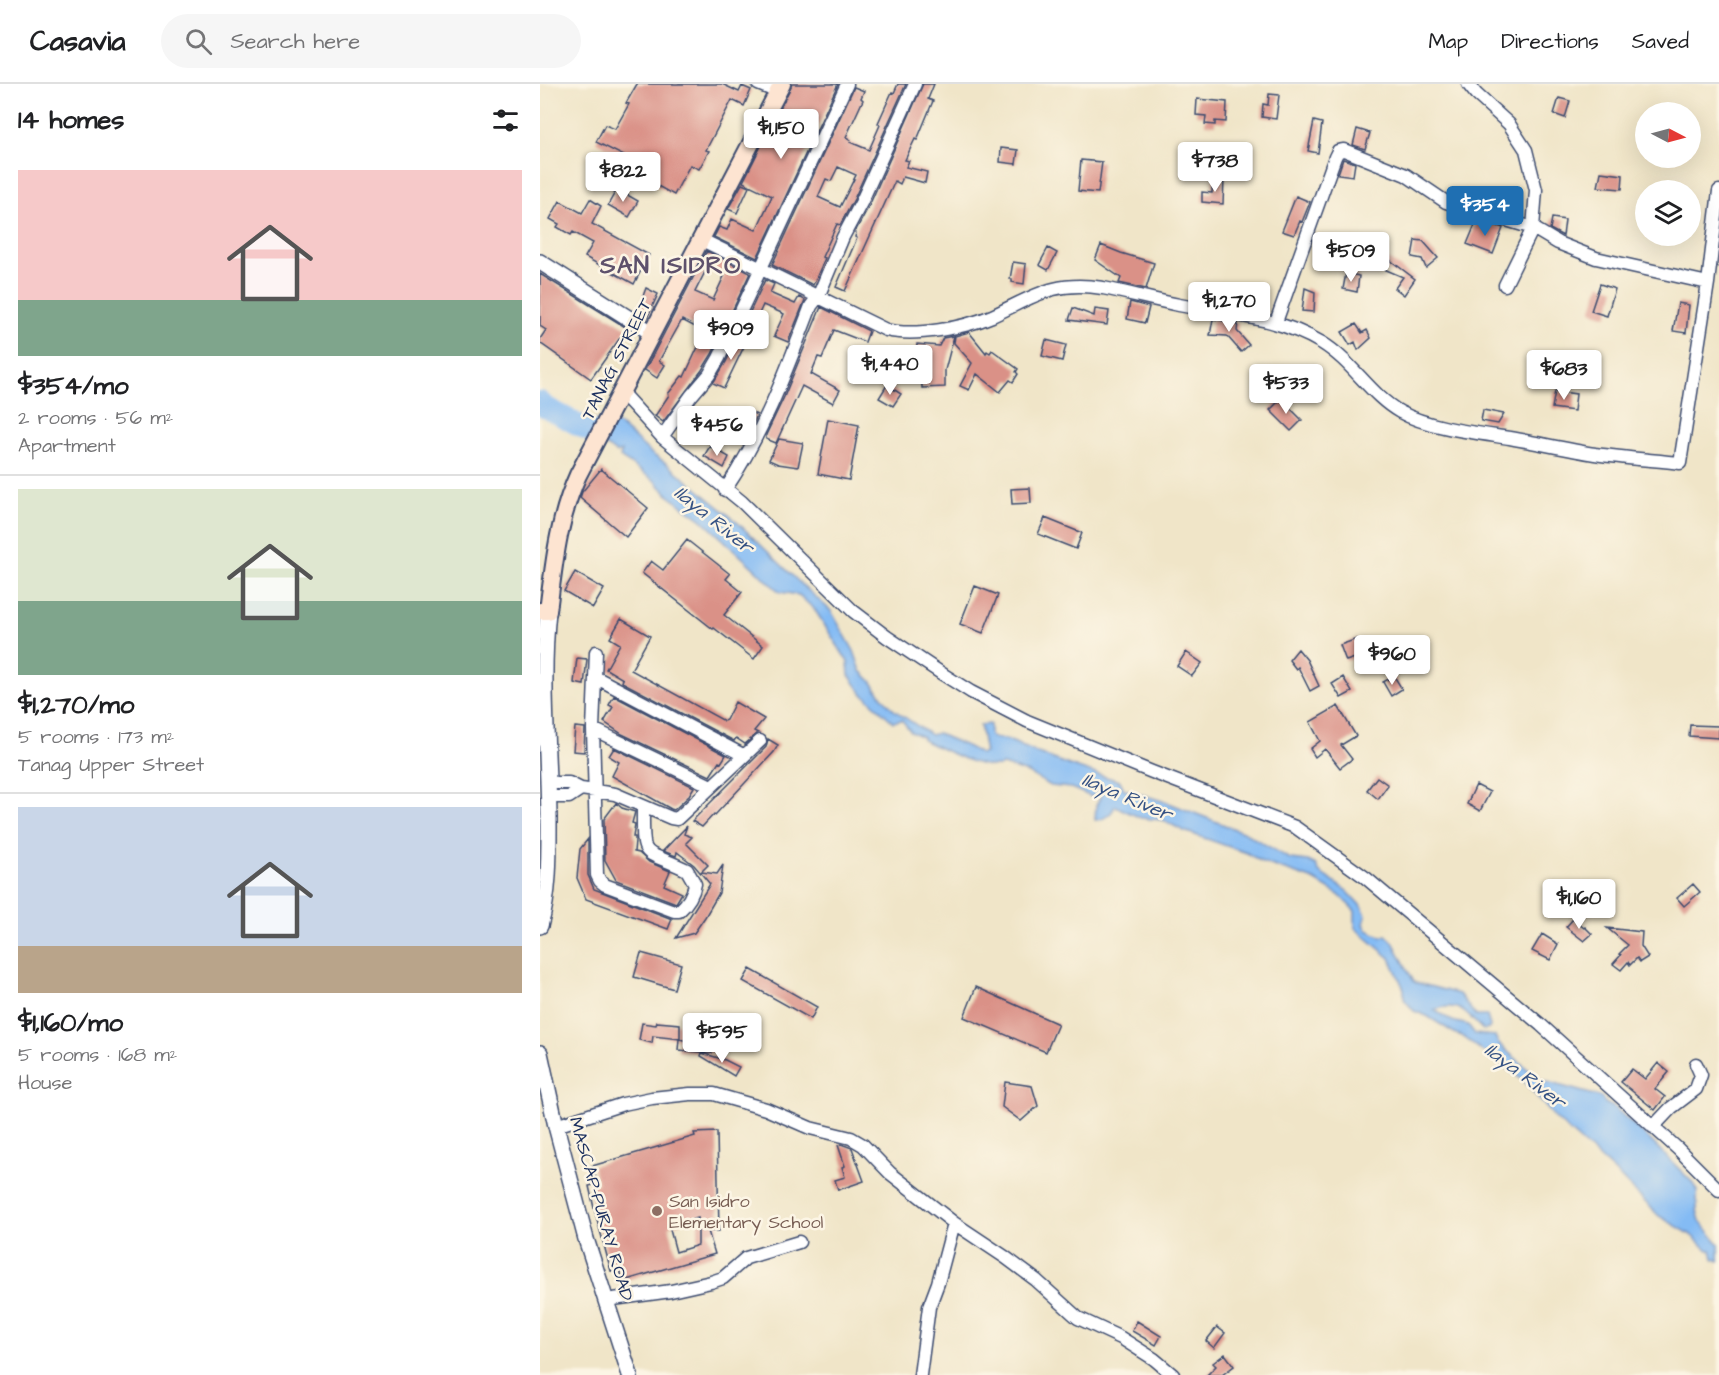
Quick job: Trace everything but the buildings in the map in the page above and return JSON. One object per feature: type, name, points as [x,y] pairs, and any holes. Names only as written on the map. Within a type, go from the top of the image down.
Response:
[{"type":"main road","name":"TANAG STREET","points":[[544,611],[547,561],[564,511],[586,460],[780,88]]},
{"type":"street","points":[[758,84],[780,88]]},
{"type":"street","points":[[662,437],[709,375],[730,336],[847,84]]},
{"type":"street","points":[[725,490],[747,454],[773,401],[811,306],[818,297],[843,237],[861,203],[915,84]]},
{"type":"street","points":[[1468,84],[1509,124],[1527,150],[1536,190],[1533,228],[1505,285]]},
{"type":"street","points":[[1276,322],[1338,152],[1344,150],[1406,175],[1446,202],[1533,228],[1558,243],[1596,258],[1708,283]]},
{"type":"street","points":[[700,239],[886,330],[897,333],[927,331],[963,324],[990,316],[1027,297],[1067,285],[1106,289],[1276,322],[1297,329],[1345,359],[1374,391],[1400,412],[1434,424],[1595,454],[1680,463],[1708,283],[1719,191]]},
{"type":"street","points":[[540,262],[652,333]]},
{"type":"street","points":[[618,398],[742,502],[861,617],[886,637],[971,692],[1027,721],[1295,827],[1383,892],[1541,1025],[1719,1190]]},
{"type":"street","points":[[540,926],[547,893],[544,833],[548,790],[544,611]]},
{"type":"street","points":[[596,652],[593,729],[597,875],[600,881],[625,893],[679,911],[694,891],[695,884],[687,870],[645,851],[643,806]]},
{"type":"street","points":[[595,677],[743,755]]},
{"type":"street","points":[[593,729],[711,786]]},
{"type":"street","points":[[548,790],[569,783],[581,789],[615,794],[677,819],[682,817],[711,786],[760,741]]},
{"type":"street","name":"MASCAP-PURAY ROAD","points":[[540,1053],[556,1126],[586,1239],[630,1375]]},
{"type":"street","points":[[1653,1127],[1671,1108],[1696,1089],[1701,1076],[1696,1064]]},
{"type":"street","points":[[556,1126],[623,1104],[652,1098],[714,1094],[766,1109],[810,1128],[858,1140],[890,1173],[954,1223],[1036,1280],[1078,1318],[1121,1338],[1154,1359],[1173,1375]]},
{"type":"street","points":[[920,1375],[929,1307],[954,1223]]},
{"type":"street","points":[[606,1300],[671,1291],[711,1282],[723,1278],[746,1258],[799,1242]]},
{"type":"water","points":[[540,396],[557,409],[572,412],[582,418],[620,425],[653,455],[666,463],[736,521],[831,611],[854,651],[861,671],[883,698],[894,710],[931,735],[938,733],[980,754],[985,753],[980,725],[990,724],[990,736],[996,739],[1008,740],[1063,763],[1120,781],[1124,789],[1169,803],[1245,833],[1290,859],[1308,861],[1316,865],[1319,872],[1347,891],[1362,907],[1366,915],[1364,924],[1367,930],[1382,937],[1386,935],[1393,942],[1414,982],[1459,994],[1476,1016],[1487,1016],[1490,1026],[1489,1029],[1483,1030],[1467,1014],[1456,1008],[1443,1007],[1434,1010],[1452,1021],[1468,1025],[1475,1034],[1495,1036],[1498,1043],[1540,1080],[1601,1097],[1605,1103],[1615,1108],[1650,1140],[1692,1182],[1697,1191],[1697,1210],[1700,1221],[1719,1244],[1719,1261],[1713,1258],[1711,1250],[1708,1250],[1690,1234],[1659,1216],[1614,1171],[1556,1119],[1524,1081],[1462,1036],[1414,1011],[1404,999],[1404,989],[1390,958],[1355,928],[1355,911],[1339,895],[1314,880],[1262,862],[1247,853],[1184,831],[1163,820],[1141,818],[1115,806],[1107,816],[1095,820],[1096,806],[1103,791],[1096,792],[1092,797],[1071,788],[1051,786],[1028,773],[1003,765],[976,763],[927,742],[922,739],[923,737],[911,732],[902,720],[893,722],[862,693],[849,675],[848,662],[815,610],[799,595],[780,592],[702,520],[669,496],[655,481],[620,457],[622,451],[616,453],[581,427],[579,430],[569,426],[566,417],[563,416],[559,420],[551,417],[546,410],[540,410]]},
{"type":"waterway","name":"Ilaya River","points":[[540,402],[545,407],[594,433]]},
{"type":"place","name":"San Isidro Elementary School","points":[[657,1211]]},
{"type":"district","name":"SAN ISIDRO","points":[[671,266]]}]
